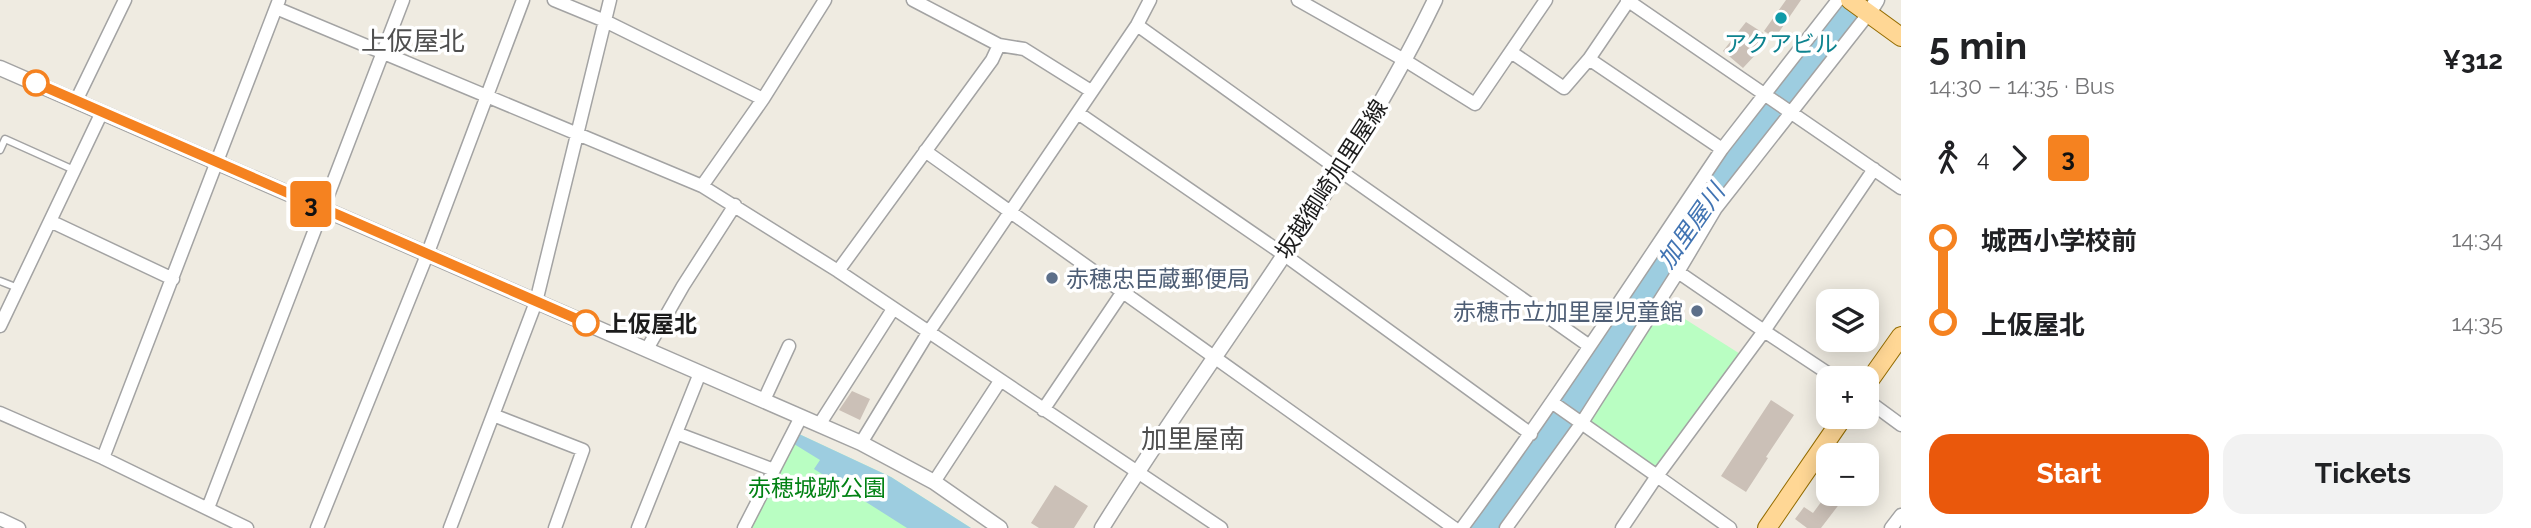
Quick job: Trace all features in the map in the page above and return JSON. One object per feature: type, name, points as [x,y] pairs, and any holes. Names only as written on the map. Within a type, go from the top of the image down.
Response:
[{"type":"main road","points":[[1850,0],[1873,7],[1901,37]]},
{"type":"main road","points":[[1879,367],[1901,336]]},
{"type":"main road","points":[[1767,528],[1835,429]]},
{"type":"street","points":[[76,101],[125,0]]},
{"type":"street","points":[[208,508],[403,0]]},
{"type":"street","points":[[317,528],[427,255],[523,0]]},
{"type":"street","points":[[554,0],[605,21],[763,99]]},
{"type":"street","points":[[450,528],[536,302],[610,0]]},
{"type":"street","points":[[702,186],[763,99],[825,0]]},
{"type":"street","points":[[913,0],[999,45],[1024,49],[1091,91]]},
{"type":"street","points":[[861,443],[928,333],[1078,113],[1150,0]]},
{"type":"street","points":[[1298,0],[1406,61],[1475,104],[1546,0]]},
{"type":"street","name":"坂越御崎加里屋線","points":[[1102,528],[1137,471],[1339,170],[1406,61],[1435,0]]},
{"type":"street","points":[[1511,52],[1564,88],[1589,59],[1628,0],[1901,188]]},
{"type":"street","points":[[1462,528],[1553,403],[1588,345],[1722,149],[1838,0]]},
{"type":"street","points":[[103,458],[277,4],[383,53],[702,186],[838,271],[1220,528]]},
{"type":"street","points":[[1506,528],[1581,424],[1716,208],[1873,7]]},
{"type":"street","points":[[1137,24],[1588,345]]},
{"type":"street","points":[[838,271],[992,60],[999,45]]},
{"type":"street","points":[[1589,59],[1722,149]]},
{"type":"street","points":[[0,68],[861,443],[934,482],[1000,528]]},
{"type":"street","points":[[0,326],[102,112]]},
{"type":"street","points":[[1078,113],[1283,254],[1531,434]]},
{"type":"street","points":[[925,151],[1454,528]]},
{"type":"street","points":[[1622,528],[1764,331],[1874,169]]},
{"type":"street","points":[[647,349],[683,286],[735,205]]},
{"type":"street","points":[[50,221],[173,279]]},
{"type":"street","points":[[1678,272],[1817,366]]},
{"type":"street","points":[[1044,410],[1122,293]]},
{"type":"street","points":[[819,425],[893,309]]},
{"type":"street","points":[[764,400],[789,345]]},
{"type":"street","points":[[638,528],[700,373]]},
{"type":"street","points":[[934,482],[1000,381]]},
{"type":"street","points":[[1553,403],[1730,528]]},
{"type":"street","points":[[1879,409],[1901,425]]},
{"type":"street","points":[[0,413],[103,458],[247,528]]},
{"type":"street","points":[[493,415],[583,450],[555,528]]},
{"type":"street","points":[[744,528],[801,417]]},
{"type":"street","points":[[677,433],[774,470]]},
{"type":"street","points":[[1891,528],[1901,515]]},
{"type":"street","points":[[0,519],[19,528]]},
{"type":"lane","points":[[0,150],[5,139],[74,170]]},
{"type":"lane","points":[[0,281],[18,288]]},
{"type":"green space","points":[[1658,302],[1745,357],[1657,476],[1581,424]]},
{"type":"green space","name":"赤穂城跡公園","points":[[799,434],[891,477],[971,528],[751,528]]},
{"type":"water","points":[[799,434],[891,477],[971,528],[907,528],[814,469],[820,460],[794,444]]},
{"type":"building","name":"アクアビル","points":[[1786,0],[1801,0],[1775,38],[1764,31]]},
{"type":"building","points":[[1746,22],[1771,38],[1743,68],[1723,51]]},
{"type":"building","points":[[852,391],[870,399],[860,420],[839,410]]},
{"type":"building","points":[[1771,400],[1794,415],[1746,492],[1721,476]]},
{"type":"building","points":[[1055,485],[1088,506],[1074,528],[1039,528],[1031,523]]},
{"type":"building","points":[[1818,506],[1838,506],[1821,528],[1807,528],[1795,519],[1804,507],[1813,513]]},
{"type":"waterway","name":"加里屋川","points":[[1483,528],[1581,393],[1692,220],[1860,0]]},
{"type":"bus line","name":"3","points":[[36,83],[586,323]]},
{"type":"place","name":"アクアビル","points":[[1781,18]]},
{"type":"place","name":"赤穂忠臣蔵郵便局","points":[[1052,278]]},
{"type":"place","name":"赤穂市立加里屋児童館","points":[[1697,311]]},
{"type":"place","name":"上仮屋北","points":[[586,323]]},
{"type":"district","name":"上仮屋北","points":[[413,41]]},
{"type":"district","name":"加里屋南","points":[[1193,439]]}]
